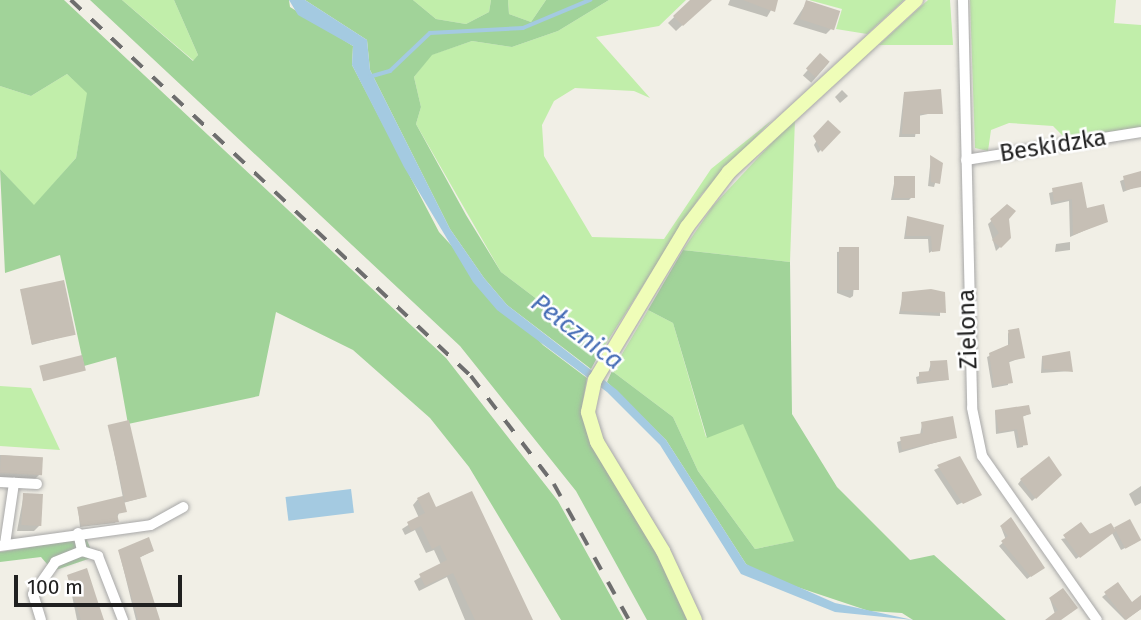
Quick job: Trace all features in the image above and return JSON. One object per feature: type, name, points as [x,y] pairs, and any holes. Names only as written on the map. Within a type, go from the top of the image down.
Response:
[{"type":"street","points":[[695,620],[663,551],[597,442],[590,396],[604,364],[729,172],[916,0]]},
{"type":"street","name":"Zielona","points":[[963,0],[972,408],[982,456],[1097,620]]},
{"type":"street","name":"Beskidzka","points":[[966,160],[1141,132]]},
{"type":"street","points":[[0,482],[37,484]]},
{"type":"street","points":[[14,483],[3,545],[151,525],[183,507]]},
{"type":"street","points":[[78,533],[82,551]]},
{"type":"street","points":[[41,620],[33,594],[55,562],[82,551],[98,556],[123,620]]},
{"type":"green space","points":[[0,0],[64,0],[446,358],[558,501],[624,620],[561,620],[469,467],[430,418],[353,350],[276,312],[259,396],[128,424],[116,357],[84,366],[60,255],[5,273],[0,169],[34,205],[76,158],[87,93],[67,74],[31,96],[0,86]]},
{"type":"green space","points":[[90,0],[122,0],[193,61],[198,55],[174,0],[289,0],[290,7],[353,46],[352,65],[439,232],[543,345],[587,378],[581,412],[592,445],[658,554],[688,620],[647,620],[576,491],[460,346]]},
{"type":"green space","points":[[122,0],[174,0],[198,55],[194,61]]},
{"type":"green space","points":[[305,0],[413,0],[436,19],[466,24],[489,12],[491,0],[508,0],[509,14],[531,22],[546,0],[609,0],[558,31],[512,47],[472,41],[432,55],[414,77],[421,107],[416,124],[466,215],[501,272],[575,328],[598,356],[591,369],[507,305],[484,278],[450,229],[370,70],[367,40]]},
{"type":"green space","points":[[413,0],[491,0],[489,12],[466,24],[436,19]]},
{"type":"green space","points":[[508,0],[546,0],[531,22],[509,14]]},
{"type":"green space","points":[[609,0],[686,0],[659,26],[596,37],[650,98],[634,91],[575,88],[554,101],[542,125],[544,156],[592,237],[664,239],[711,169],[772,120],[701,195],[598,356],[575,328],[501,272],[416,124],[421,107],[414,77],[431,55],[472,41],[512,47],[558,31]]},
{"type":"green space","points":[[809,0],[904,0],[867,34],[836,29],[842,9]]},
{"type":"green space","points":[[928,0],[950,0],[953,45],[879,45]]},
{"type":"green space","points":[[970,0],[1116,0],[1114,23],[1141,25],[1141,128],[1064,137],[1053,126],[1009,123],[991,130],[988,151],[975,148]]},
{"type":"green space","points":[[67,74],[88,93],[76,158],[34,206],[0,169],[0,86],[31,96]]},
{"type":"green space","points":[[795,118],[790,262],[683,250],[713,206]]},
{"type":"green space","points":[[683,250],[790,262],[792,414],[837,487],[910,560],[934,555],[1006,620],[913,620],[902,613],[869,611],[761,575],[746,564],[666,440],[607,382],[612,371],[673,417],[698,471],[755,549],[794,541],[743,424],[707,438],[673,323],[648,310]]},
{"type":"green space","points":[[648,310],[673,323],[706,437],[743,423],[795,541],[755,549],[698,471],[673,417],[612,371]]},
{"type":"green space","points":[[0,386],[31,388],[60,450],[0,446]]},
{"type":"green space","points":[[86,538],[94,557],[53,571],[41,557],[0,562],[0,552]]},
{"type":"water","points":[[289,0],[305,0],[367,40],[370,70],[450,229],[484,278],[507,305],[617,390],[666,440],[746,564],[835,603],[913,620],[835,612],[741,574],[660,445],[607,392],[497,310],[473,282],[404,167],[352,65],[353,46],[298,15]]},
{"type":"water","points":[[351,489],[354,513],[288,521],[285,497]]},
{"type":"building","points":[[690,0],[712,0],[683,26],[673,16]]},
{"type":"building","points":[[743,0],[778,0],[775,12]]},
{"type":"building","points":[[806,0],[840,11],[834,30],[800,19]]},
{"type":"building","points":[[820,53],[830,62],[816,77],[806,69]]},
{"type":"building","points":[[941,89],[943,114],[920,114],[920,134],[902,134],[904,92]]},
{"type":"building","points":[[828,120],[841,132],[822,152],[813,136]]},
{"type":"building","points":[[930,155],[943,163],[940,184],[931,182]]},
{"type":"building","points":[[1141,171],[1141,187],[1126,190],[1123,176]]},
{"type":"building","points":[[894,176],[915,176],[915,198],[894,198]]},
{"type":"building","points":[[1082,182],[1087,208],[1104,204],[1108,222],[1073,235],[1072,199],[1054,202],[1052,188]]},
{"type":"building","points":[[1007,204],[1016,211],[1009,219],[1011,238],[1001,248],[992,240],[999,233],[990,219]]},
{"type":"building","points":[[907,216],[944,225],[940,251],[932,252],[931,236],[906,236]]},
{"type":"building","points":[[839,247],[859,247],[859,290],[839,290]]},
{"type":"building","points":[[64,280],[76,335],[32,344],[20,289]]},
{"type":"building","points":[[931,289],[945,292],[946,313],[901,311],[902,292]]},
{"type":"building","points":[[1019,328],[1025,358],[1009,361],[1013,383],[994,386],[989,353],[1010,344],[1008,330]]},
{"type":"building","points":[[1070,351],[1073,372],[1044,369],[1042,356]]},
{"type":"building","points":[[82,355],[86,371],[43,381],[39,366]]},
{"type":"building","points":[[947,360],[949,380],[919,382],[919,372],[931,371],[930,361]]},
{"type":"building","points":[[1029,405],[1031,414],[1023,416],[1028,445],[1020,446],[1017,429],[999,432],[995,410]]},
{"type":"building","points":[[953,416],[957,438],[902,450],[900,437],[923,433],[921,422]]},
{"type":"building","points":[[129,420],[147,497],[125,502],[108,425]]},
{"type":"building","points":[[1,455],[43,457],[42,475],[0,473]]},
{"type":"building","points":[[960,456],[982,495],[963,504],[937,465]]},
{"type":"building","points":[[1049,456],[1062,475],[1036,499],[1020,479]]},
{"type":"building","points":[[472,491],[533,620],[475,620],[453,573],[425,586],[419,574],[447,560],[440,545],[432,549],[421,526],[411,531],[407,522],[425,513],[417,498],[429,492],[436,507]]},
{"type":"building","points":[[23,493],[43,494],[41,526],[21,525]]},
{"type":"building","points":[[123,496],[127,512],[117,514],[119,522],[81,526],[77,507]]},
{"type":"building","points":[[1011,517],[1045,568],[1031,577],[1001,541],[1008,536],[1000,526]]},
{"type":"building","points":[[1130,519],[1141,540],[1125,549],[1114,527]]},
{"type":"building","points":[[1081,522],[1090,534],[1111,523],[1116,531],[1080,558],[1063,535]]},
{"type":"building","points":[[149,537],[154,551],[140,557],[160,620],[138,620],[118,550]]},
{"type":"building","points":[[87,568],[104,620],[81,620],[67,575]]},
{"type":"building","points":[[1118,582],[1132,602],[1141,595],[1141,609],[1126,620],[1104,592]]},
{"type":"building","points":[[1063,588],[1078,608],[1061,620],[1045,620],[1058,610],[1049,598]]},
{"type":"waterway","points":[[369,77],[390,71],[430,33],[523,28],[590,0]]},
{"type":"railway","points":[[71,0],[471,376],[554,484],[629,620]]},
{"type":"water label","name":"Pełcznica","points":[[577,332]]}]
